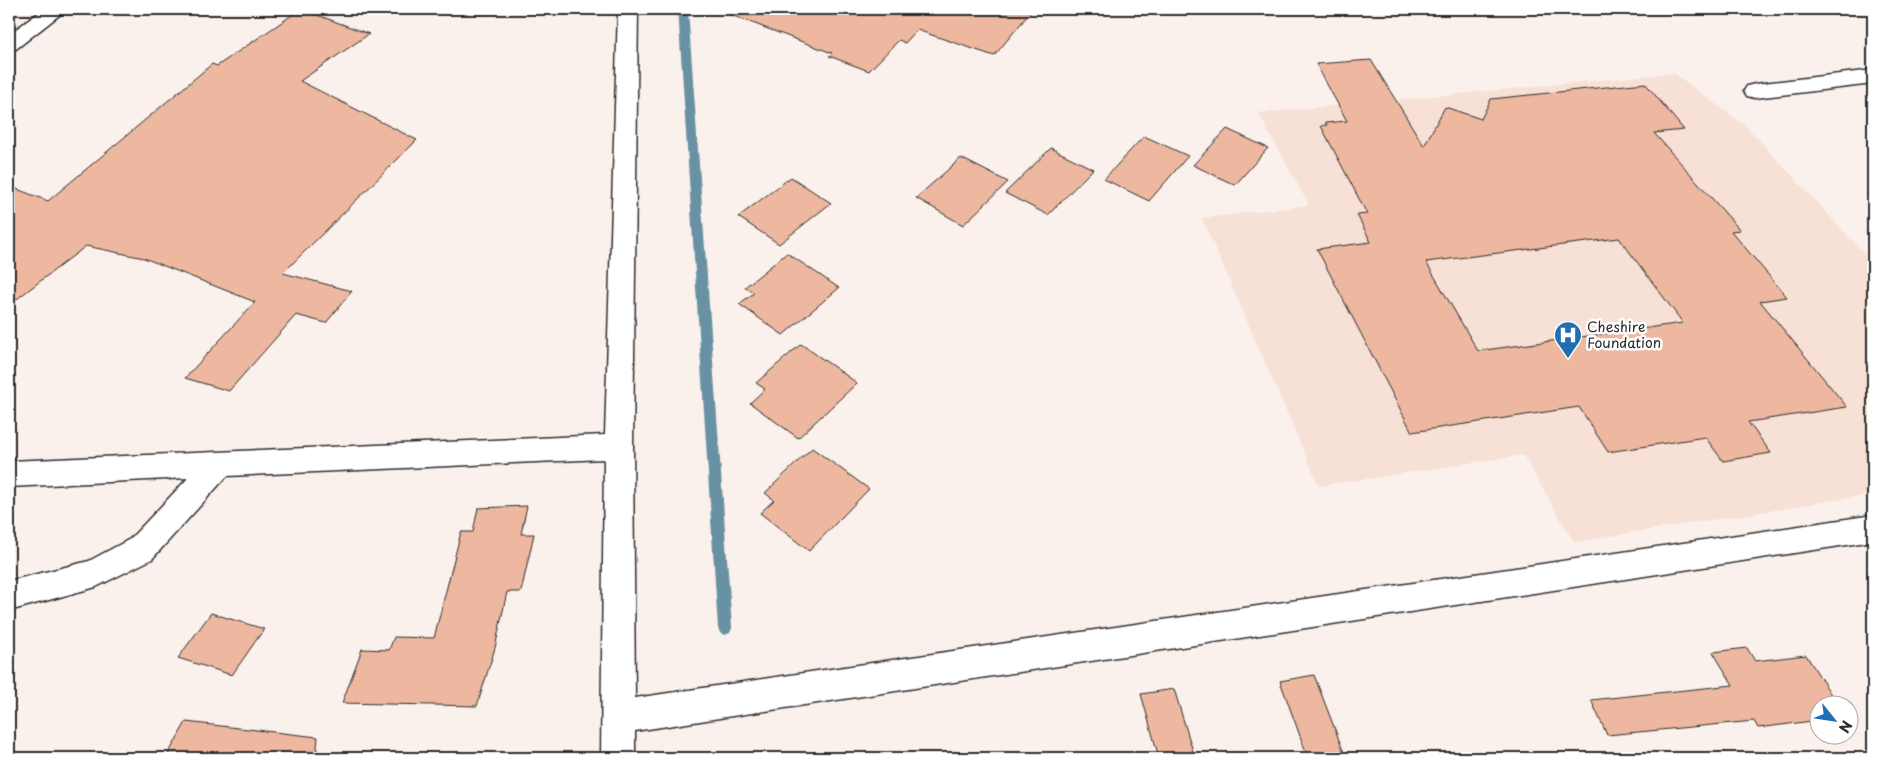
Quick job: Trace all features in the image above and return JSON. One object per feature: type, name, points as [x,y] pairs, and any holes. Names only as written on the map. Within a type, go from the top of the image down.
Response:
[{"type":"street","points":[[9,44],[57,9]]},
{"type":"street","points":[[618,758],[619,446],[628,9]]},
{"type":"street","points":[[1755,91],[1873,77]]},
{"type":"street","points":[[9,474],[619,446]]},
{"type":"street","points":[[9,596],[96,573],[141,549],[220,465]]},
{"type":"street","points":[[619,718],[1873,528]]},
{"type":"shaded area","name":"Cheshire Foundation","points":[[1674,73],[1747,127],[1873,263],[1873,494],[1574,542],[1523,455],[1319,486],[1202,218],[1309,205],[1258,113]]},
{"type":"building","points":[[301,9],[369,34],[300,81],[417,140],[283,273],[352,291],[326,323],[296,315],[229,391],[185,378],[255,302],[144,258],[86,246],[9,305],[9,186],[48,201],[212,64],[217,66]]},
{"type":"building","points":[[724,9],[1033,9],[994,56],[917,30],[905,43],[899,40],[869,71],[829,56],[832,53],[723,12]]},
{"type":"building","points":[[1371,60],[1424,146],[1445,107],[1481,119],[1491,99],[1645,83],[1684,130],[1654,133],[1740,230],[1731,231],[1787,297],[1760,301],[1847,407],[1748,422],[1771,453],[1723,461],[1705,437],[1608,452],[1579,407],[1412,432],[1317,249],[1371,242],[1357,215],[1367,214],[1321,126],[1327,125],[1325,123],[1347,121],[1316,64]],"holes":[[[1619,238],[1683,323],[1478,351],[1426,262]]]},
{"type":"building","points":[[1227,129],[1268,148],[1235,185],[1193,165]]},
{"type":"building","points":[[1144,136],[1188,156],[1149,201],[1104,179]]},
{"type":"building","points":[[1051,148],[1093,169],[1048,215],[1005,193]]},
{"type":"building","points":[[961,158],[1008,182],[963,225],[916,198]]},
{"type":"building","points":[[791,177],[831,203],[779,244],[738,217]]},
{"type":"building","points":[[787,253],[839,288],[783,335],[739,304],[754,293],[745,287]]},
{"type":"building","points":[[801,344],[857,383],[798,438],[750,403],[765,389],[756,383]]},
{"type":"building","points":[[812,448],[869,489],[809,551],[760,513],[774,500],[765,493]]},
{"type":"building","points":[[527,506],[521,534],[534,534],[521,592],[507,592],[495,648],[477,706],[342,703],[362,649],[389,650],[394,637],[434,638],[461,532],[473,532],[478,508]]},
{"type":"building","points":[[211,613],[264,629],[232,675],[178,658]]},
{"type":"building","points":[[1747,648],[1755,661],[1806,655],[1831,694],[1810,694],[1810,721],[1758,728],[1754,721],[1607,735],[1591,700],[1733,685],[1713,652]]},
{"type":"building","points":[[1314,675],[1346,758],[1308,758],[1280,681]]},
{"type":"building","points":[[1174,689],[1195,758],[1159,758],[1141,694]]},
{"type":"building","points":[[186,722],[318,737],[316,758],[166,758]]},
{"type":"waterway","points":[[683,9],[725,628]]},
{"type":"place","name":"Cheshire Foundation","points":[[1568,359]]}]
